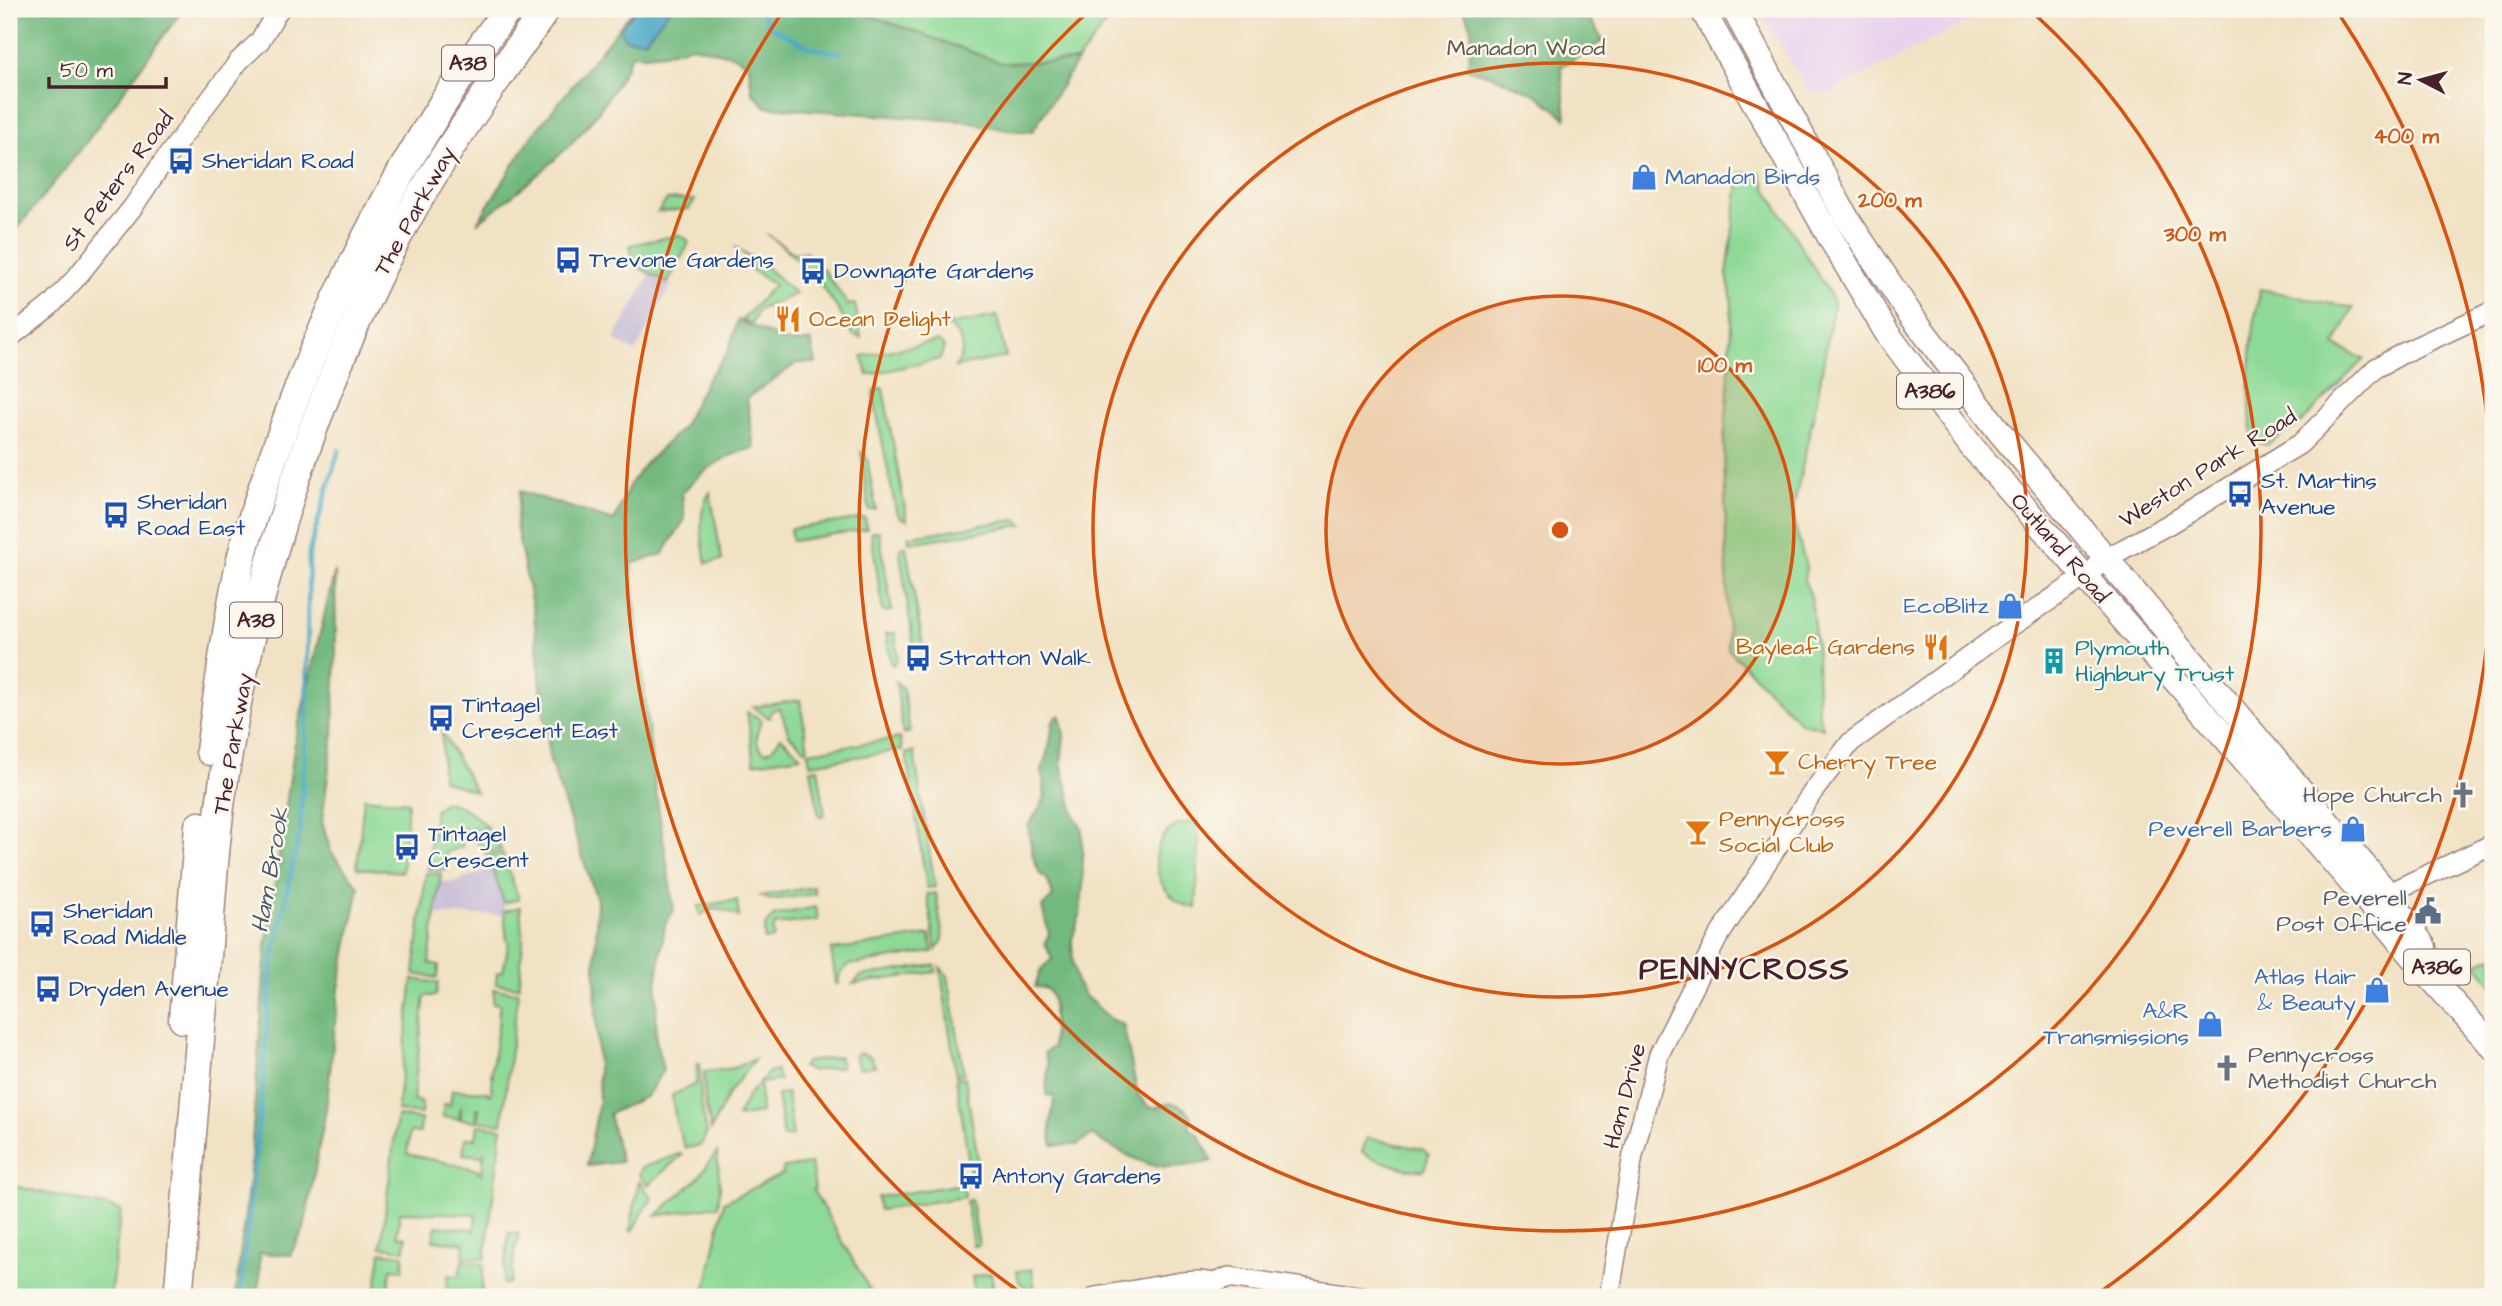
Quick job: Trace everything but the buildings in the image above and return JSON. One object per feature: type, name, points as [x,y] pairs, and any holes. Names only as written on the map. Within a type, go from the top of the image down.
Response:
[{"type":"highway","name":"A38","points":[[435,116],[500,9]]},
{"type":"highway","name":"The Parkway","points":[[160,1297],[177,1127],[188,941],[200,816],[237,576],[283,431],[324,328],[394,185],[435,116],[508,9]]},
{"type":"highway","name":"The Parkway","points":[[178,1297],[221,801],[236,708],[268,566],[318,413],[382,268],[415,203],[546,9]]},
{"type":"main road","name":"Outland Road","points":[[1702,9],[1886,333],[1972,447],[2378,898]]},
{"type":"main road","name":"Outland Road","points":[[1734,9],[1847,219],[1910,314],[1999,431],[2108,558],[2378,898],[2429,976],[2490,1043]]},
{"type":"street","name":"St Peters Road","points":[[9,338],[50,306],[76,278],[133,207],[239,61],[259,42],[279,9]]},
{"type":"street","name":"Weston Park Road","points":[[2086,576],[2108,558],[2300,444],[2376,368],[2493,311]]},
{"type":"street","name":"Ham Drive","points":[[1609,1297],[1633,1155],[1659,1054],[1717,939],[1806,802],[1851,742],[2010,626],[2086,576]]},
{"type":"street","points":[[2378,898],[2493,844]]},
{"type":"street","points":[[1095,1297],[1181,1282],[1214,1283],[1230,1277],[1364,1297]]},
{"type":"shaded area","points":[[1758,9],[1998,9],[1946,32],[1827,95],[1809,92]]},
{"type":"shaded area","points":[[651,273],[671,285],[635,352],[614,340]]},
{"type":"shaded area","points":[[493,868],[505,915],[435,915],[440,881],[453,883]]},
{"type":"green space","points":[[9,9],[183,9],[85,144],[9,239]]},
{"type":"green space","points":[[634,9],[852,9],[1002,63],[1077,61],[1032,132],[962,121],[766,107],[752,92],[749,66],[735,56],[692,46],[664,53],[632,54],[602,106],[566,149],[477,223],[531,137]]},
{"type":"green space","points":[[852,9],[1117,9],[1077,61],[1002,63]]},
{"type":"green space","name":"Manadon Wood","points":[[1462,9],[1584,9],[1603,41],[1561,67],[1566,118],[1537,95],[1490,75],[1467,69],[1471,30]]},
{"type":"green space","points":[[1760,172],[1768,192],[1834,301],[1818,394],[1792,514],[1806,567],[1804,580],[1811,596],[1817,655],[1818,710],[1823,728],[1801,723],[1728,649],[1724,443],[1732,301],[1727,275],[1740,173]]},
{"type":"green space","points":[[667,200],[695,200],[689,209],[658,212]]},
{"type":"green space","points":[[767,234],[794,253],[805,251],[826,273],[848,305],[855,304],[861,338],[853,335],[816,279]]},
{"type":"green space","points":[[678,235],[689,243],[668,283],[634,265],[630,245]]},
{"type":"green space","points":[[735,247],[763,264],[796,294],[758,310],[752,324],[742,320],[774,285],[748,267],[752,260]]},
{"type":"green space","points":[[2260,289],[2353,308],[2335,345],[2364,359],[2301,423],[2267,445],[2253,442],[2250,404],[2252,346]]},
{"type":"green space","points":[[997,316],[1006,357],[955,367],[962,345],[948,325]]},
{"type":"green space","points":[[738,320],[787,342],[811,341],[816,363],[797,363],[747,398],[754,448],[723,459],[698,477],[682,493],[685,519],[663,554],[631,564],[653,773],[674,910],[665,925],[657,979],[656,1040],[663,1070],[647,1096],[609,1114],[621,1162],[587,1166],[599,1101],[595,973],[597,900],[550,761],[534,615],[516,525],[520,491],[614,521],[630,484],[645,464],[682,428],[706,381],[728,352]]},
{"type":"green space","points":[[938,341],[944,347],[940,359],[868,375],[862,356]]},
{"type":"green space","points":[[883,388],[907,520],[900,517],[896,511],[873,395],[876,389]]},
{"type":"green space","points":[[861,452],[867,458],[876,509],[869,510]]},
{"type":"green space","points":[[710,492],[722,560],[706,563],[702,518]]},
{"type":"green space","points":[[865,518],[867,529],[792,541],[790,529]]},
{"type":"green space","points":[[1013,520],[1023,525],[910,543],[908,537],[912,536]]},
{"type":"green space","points":[[879,531],[892,611],[883,612],[871,532]]},
{"type":"green space","points":[[906,547],[923,647],[914,649],[900,553],[900,548]]},
{"type":"green space","points":[[335,570],[333,736],[322,822],[331,852],[359,887],[339,988],[326,1109],[304,1229],[290,1255],[260,1253],[259,1297],[235,1297],[250,1172],[266,946],[296,735]]},
{"type":"green space","points":[[895,633],[898,659],[893,665],[886,634]]},
{"type":"green space","points":[[896,682],[903,689],[910,732],[903,734]]},
{"type":"green space","points":[[800,700],[808,749],[789,735],[780,708],[772,710],[769,718],[753,707]]},
{"type":"green space","points":[[747,712],[761,719],[757,741],[761,749],[765,752],[771,750],[781,737],[801,756],[754,763]]},
{"type":"green space","points":[[1060,715],[1064,735],[1061,763],[1075,817],[1082,829],[1083,885],[1080,915],[1072,939],[1077,983],[1085,996],[1112,1020],[1123,1024],[1138,1095],[1148,1106],[1155,1108],[1171,1103],[1184,1108],[1192,1117],[1189,1128],[1199,1135],[1212,1161],[1167,1167],[1138,1160],[1092,1135],[1077,1145],[1053,1145],[1051,1140],[1054,1097],[1046,1095],[1048,1064],[1044,1053],[1053,1047],[1053,1003],[1047,990],[1035,987],[1041,969],[1052,959],[1045,943],[1049,934],[1042,907],[1053,896],[1047,879],[1040,874],[1033,857],[1028,827],[1045,798],[1042,770],[1053,720]]},
{"type":"green space","points":[[442,732],[476,792],[442,780]]},
{"type":"green space","points":[[900,738],[902,750],[810,764],[808,752]]},
{"type":"green space","points":[[914,752],[935,887],[927,888],[906,753]]},
{"type":"green space","points":[[818,768],[825,815],[819,816],[811,769]]},
{"type":"green space","points":[[364,798],[408,802],[402,872],[357,868]]},
{"type":"green space","points":[[444,802],[463,808],[488,828],[432,834],[435,811]]},
{"type":"green space","points":[[1200,822],[1196,908],[1170,895],[1157,870],[1156,857],[1159,844],[1166,833],[1181,824]]},
{"type":"green space","points":[[491,832],[501,849],[486,855],[474,836],[462,841],[463,846],[445,853],[447,870],[428,870],[431,837]]},
{"type":"green space","points":[[502,852],[519,899],[504,903],[489,857]]},
{"type":"green space","points":[[426,873],[441,874],[429,963],[439,965],[438,978],[414,974]]},
{"type":"green space","points":[[814,887],[815,894],[770,900],[761,896]]},
{"type":"green space","points":[[936,893],[943,940],[936,950],[927,894]]},
{"type":"green space","points":[[737,900],[739,917],[720,910],[710,910],[700,915],[698,906]]},
{"type":"green space","points":[[520,907],[523,940],[519,987],[496,984],[497,972],[503,972],[509,942],[504,911]]},
{"type":"green space","points":[[816,907],[818,920],[775,925],[774,938],[764,940],[765,926],[773,916]]},
{"type":"green space","points":[[930,935],[933,952],[849,965],[840,973],[836,984],[831,950]]},
{"type":"green space","points":[[2493,956],[2493,986],[2476,963]]},
{"type":"green space","points":[[935,965],[936,972],[853,984],[861,976]]},
{"type":"green space","points":[[940,967],[948,976],[964,1073],[956,1075]]},
{"type":"green space","points":[[413,979],[438,983],[436,996],[425,996],[413,1100],[422,1102],[421,1114],[397,1111]]},
{"type":"green space","points":[[494,989],[518,992],[502,1124],[478,1121],[479,1108],[476,1121],[461,1119],[461,1106],[459,1119],[442,1117],[444,1104],[450,1105],[452,1090],[488,1092],[488,1095],[491,1095],[500,1004],[493,1003]]},
{"type":"green space","points":[[855,1054],[871,1057],[875,1066],[858,1068]]},
{"type":"green space","points":[[840,1057],[841,1067],[811,1071],[802,1067],[806,1062]]},
{"type":"green space","points":[[755,1059],[728,1094],[711,1130],[705,1101],[704,1072],[734,1068]]},
{"type":"green space","points":[[697,1064],[700,1064],[701,1103],[707,1133],[700,1146],[685,1148],[676,1122],[672,1095],[696,1084]]},
{"type":"green space","points":[[770,1071],[776,1071],[780,1080],[760,1083],[761,1113],[737,1117],[748,1095]]},
{"type":"green space","points":[[965,1077],[978,1160],[971,1177],[956,1078]]},
{"type":"green space","points":[[787,1093],[793,1136],[783,1137],[777,1095]]},
{"type":"green space","points":[[397,1116],[421,1119],[420,1133],[410,1132],[407,1154],[479,1170],[479,1173],[482,1173],[484,1153],[481,1156],[463,1154],[465,1138],[476,1138],[478,1125],[502,1128],[485,1259],[463,1257],[464,1243],[433,1240],[436,1226],[472,1229],[474,1232],[476,1214],[400,1212],[397,1236],[406,1237],[405,1250],[381,1247]]},
{"type":"green space","points":[[1367,1138],[1422,1149],[1429,1155],[1424,1170],[1383,1162],[1362,1152]]},
{"type":"green space","points":[[717,1152],[720,1188],[718,1206],[656,1216],[698,1178]]},
{"type":"green space","points":[[682,1155],[648,1185],[639,1175],[641,1168]]},
{"type":"green space","points":[[811,1164],[813,1190],[874,1297],[704,1297],[724,1202],[783,1174],[783,1168]]},
{"type":"green space","points":[[639,1181],[652,1198],[632,1231],[630,1230]]},
{"type":"green space","points":[[963,1184],[965,1197],[879,1210],[877,1197]]},
{"type":"green space","points":[[9,1185],[121,1210],[110,1297],[9,1297]]},
{"type":"green space","points":[[971,1200],[979,1245],[973,1246],[966,1201]]},
{"type":"green space","points":[[509,1233],[519,1234],[518,1243],[511,1281],[503,1284]]},
{"type":"green space","points":[[381,1252],[404,1255],[403,1270],[391,1269],[389,1290],[427,1297],[375,1297]]},
{"type":"green space","points":[[462,1261],[484,1264],[481,1297],[464,1297],[465,1292],[447,1289],[448,1275],[459,1276]]},
{"type":"green space","points":[[1032,1269],[1035,1293],[1019,1282],[1017,1271]]},
{"type":"green space","points":[[991,1273],[993,1285],[987,1297],[975,1297],[972,1277]]},
{"type":"water","points":[[636,9],[670,9],[645,40],[626,39],[620,32],[623,24]]},
{"type":"waterway","points":[[760,9],[769,26],[811,48],[842,53]]},
{"type":"waterway","name":"Ham Brook","points":[[240,1297],[263,1080],[271,968],[300,830],[306,722],[309,552],[339,450]]},
{"type":"place","name":"Sheridan Road","points":[[181,161]]},
{"type":"place","name":"Manadon Birds","points":[[1644,177]]},
{"type":"place","name":"Trevone Gardens","points":[[568,260]]},
{"type":"place","name":"Downgate Gardens","points":[[813,271]]},
{"type":"place","name":"Ocean Delight","points":[[788,319]]},
{"type":"place","name":"St. Martins Avenue","points":[[2240,494]]},
{"type":"place","name":"Sheridan Road East","points":[[116,515]]},
{"type":"place","name":"EcoBlitz","points":[[2010,606]]},
{"type":"place","name":"Bayleaf Gardens","points":[[1936,647]]},
{"type":"place","name":"Stratton Walk","points":[[918,658]]},
{"type":"place","name":"Plymouth Highbury Trust","points":[[2054,661]]},
{"type":"place","name":"Tintagel Crescent East","points":[[441,718]]},
{"type":"place","name":"Cherry Tree","points":[[1777,762]]},
{"type":"place","name":"Hope Church","points":[[2463,795]]},
{"type":"place","name":"Peverell Barbers","points":[[2353,829]]},
{"type":"place","name":"Pennycross Social Club","points":[[1698,832]]},
{"type":"place","name":"Tintagel Crescent","points":[[407,847]]},
{"type":"place","name":"Peverell Post Office","points":[[2428,911]]},
{"type":"place","name":"Sheridan Road Middle","points":[[42,924]]},
{"type":"place","name":"Dryden Avenue","points":[[48,989]]},
{"type":"place","name":"Atlas Hair & Beauty","points":[[2377,990]]},
{"type":"place","name":"A&R Transmissions","points":[[2210,1024]]},
{"type":"place","name":"Pennycross Methodist Church","points":[[2227,1068]]},
{"type":"place","name":"Antony Gardens","points":[[971,1176]]},
{"type":"district","name":"PENNYCROSS","points":[[1745,970]]}]
